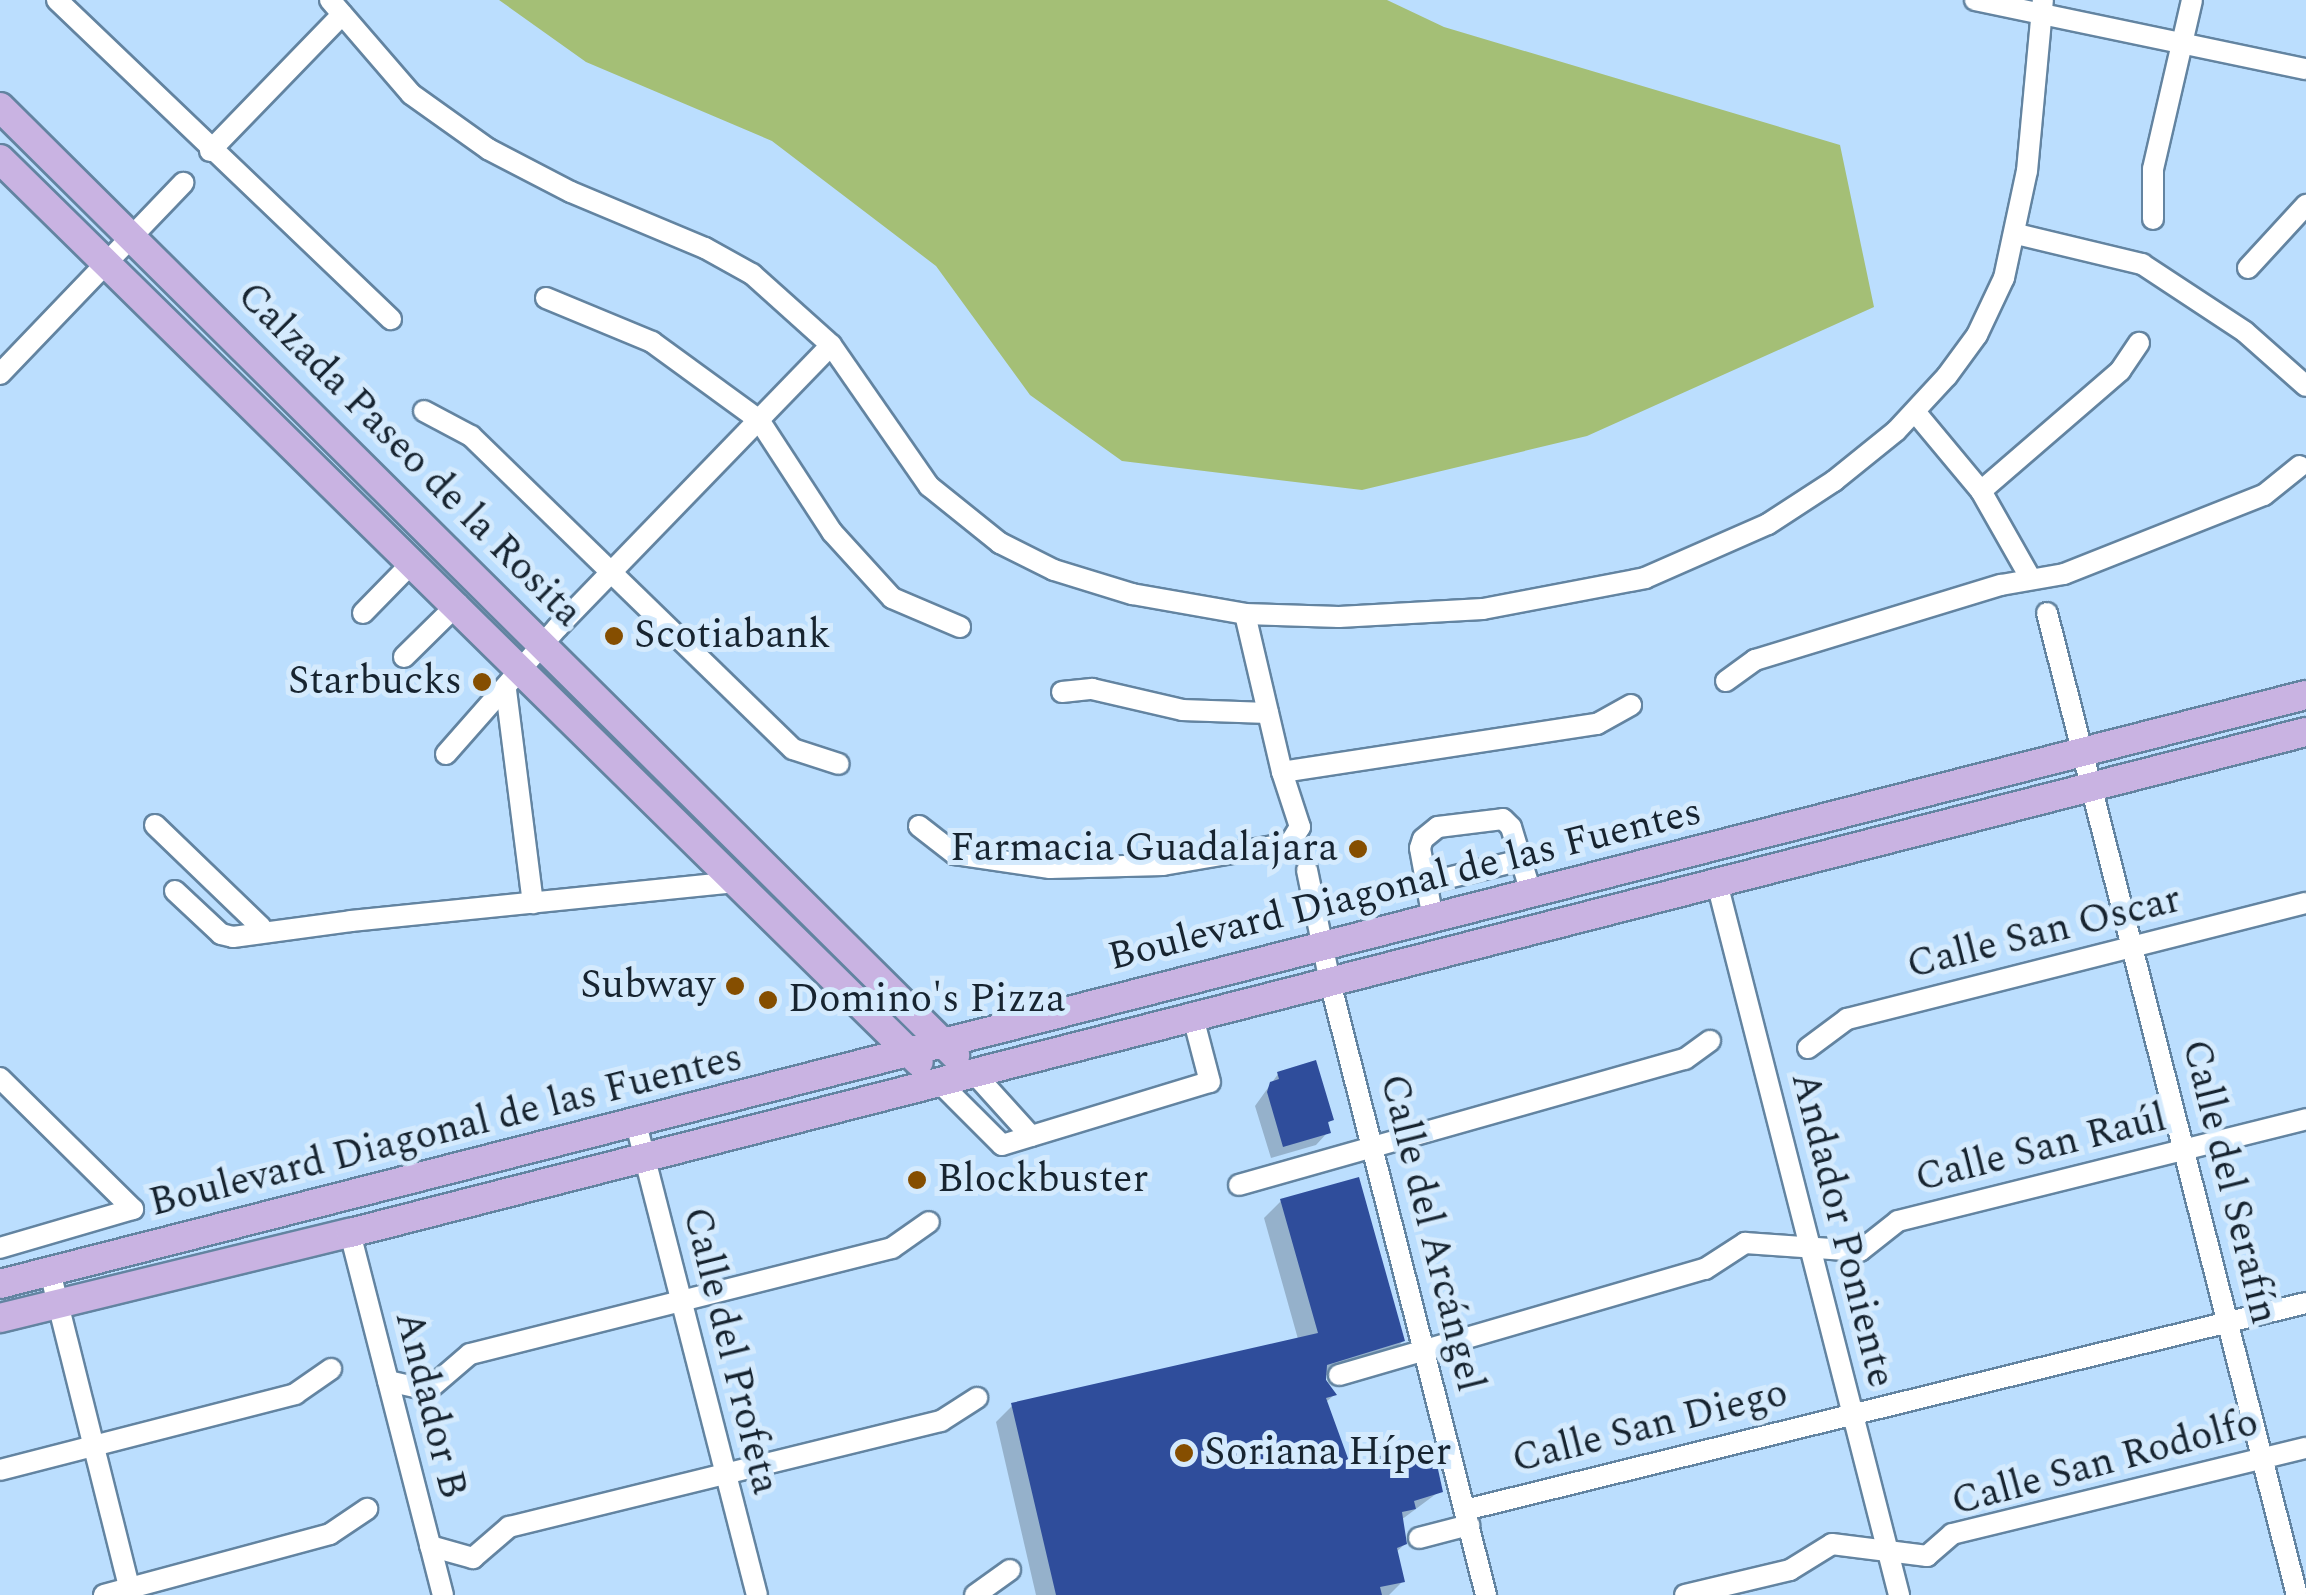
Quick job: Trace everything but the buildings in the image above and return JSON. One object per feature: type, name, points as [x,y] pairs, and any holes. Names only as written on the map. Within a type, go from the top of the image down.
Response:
[{"type":"main road","name":"Calzada Paseo de la Rosita","points":[[0,106],[974,1073]]},
{"type":"main road","name":"Calzada Paseo de la Rosita","points":[[0,159],[458,604],[515,680],[738,882],[939,1082]]},
{"type":"main road","name":"Boulevard Diagonal de las Fuentes","points":[[0,1284],[2306,695]]},
{"type":"main road","name":"Boulevard Diagonal de las Fuentes","points":[[0,1318],[350,1233],[2306,732]]},
{"type":"street","points":[[57,0],[210,151],[392,319]]},
{"type":"street","points":[[1974,0],[2042,7],[2306,69]]},
{"type":"street","points":[[2154,219],[2154,170],[2192,0]]},
{"type":"street","points":[[210,151],[336,8],[387,70],[441,118],[571,192],[704,248],[752,274],[831,345],[929,486],[1000,543],[1054,570],[1132,594],[1245,614],[1339,617],[1449,613],[1566,596],[1644,578],[1768,524],[1834,481],[1916,413],[1978,335],[2004,278],[2017,234],[2028,171],[2042,7]]},
{"type":"street","points":[[0,374],[183,183]]},
{"type":"street","points":[[2248,268],[2306,205]]},
{"type":"street","points":[[2017,234],[2142,264],[2197,296],[2306,386]]},
{"type":"street","points":[[546,298],[652,342],[759,420],[832,532],[892,598],[960,627]]},
{"type":"street","points":[[1981,491],[2120,371],[2140,343]]},
{"type":"street","points":[[446,754],[611,572],[831,345]]},
{"type":"street","points":[[424,411],[471,436],[793,749],[840,764]]},
{"type":"street","points":[[1916,413],[1981,491],[2030,580]]},
{"type":"street","points":[[1726,681],[1754,660],[2030,580],[2064,574],[2264,495],[2300,466]]},
{"type":"street","points":[[363,614],[414,562]]},
{"type":"street","points":[[404,658],[458,604]]},
{"type":"street","name":"Calle del Serafín","points":[[2048,613],[2297,1595]]},
{"type":"street","points":[[919,826],[954,854],[1050,868],[1164,865],[1290,843],[1300,827],[1282,772],[1245,614]]},
{"type":"street","points":[[515,680],[533,902]]},
{"type":"street","points":[[1062,692],[1092,689],[1182,710],[1268,714]]},
{"type":"street","points":[[1282,772],[1596,724],[1631,705]]},
{"type":"street","points":[[1433,919],[1420,848],[1423,839],[1438,827],[1502,818],[1511,826],[1532,893]]},
{"type":"street","points":[[156,825],[261,927]]},
{"type":"street","points":[[1427,883],[1522,860]]},
{"type":"street","name":"Calle del Arcángel","points":[[1307,870],[1330,982],[1486,1595]]},
{"type":"street","points":[[174,891],[221,934],[234,938],[738,882]]},
{"type":"street","name":"Andador Poniente","points":[[1717,883],[1899,1595]]},
{"type":"street","name":"Calle San Oscar","points":[[1808,1048],[1847,1019],[2306,903]]},
{"type":"street","points":[[939,1082],[1002,1145],[1210,1082],[1193,1017]]},
{"type":"street","points":[[1238,1185],[1685,1059],[1710,1041]]},
{"type":"street","points":[[974,1073],[1032,1136]]},
{"type":"street","points":[[0,1078],[133,1210],[0,1248]]},
{"type":"street","name":"Calle San Raúl","points":[[1810,1247],[1860,1250],[1898,1220],[2306,1119]]},
{"type":"street","name":"Calle del Profeta","points":[[636,1124],[756,1595]]},
{"type":"street","points":[[388,1381],[428,1390],[470,1354],[892,1248],[929,1222]]},
{"type":"street","name":"Andador B","points":[[350,1233],[443,1595]]},
{"type":"street","points":[[1339,1375],[1704,1269],[1745,1243],[1810,1247]]},
{"type":"street","points":[[50,1272],[130,1592]]},
{"type":"street","name":"Calle San Diego","points":[[1419,1538],[1467,1518],[1852,1412],[2306,1303]]},
{"type":"street","points":[[0,1470],[295,1394],[332,1370]]},
{"type":"street","points":[[430,1546],[472,1558],[509,1527],[941,1422],[977,1398]]},
{"type":"street","name":"Calle San Rodolfo","points":[[1887,1547],[1927,1556],[1952,1534],[2306,1448]]},
{"type":"street","points":[[104,1595],[130,1592],[330,1534],[367,1509]]},
{"type":"street","points":[[1685,1595],[1790,1570],[1832,1544],[1887,1547]]},
{"type":"street","points":[[975,1595],[1010,1570]]},
{"type":"green space","points":[[499,0],[1387,0],[1444,27],[1840,145],[1874,307],[1587,436],[1362,490],[1122,461],[1030,395],[936,266],[772,141],[586,62]]},
{"type":"place","name":"Scotiabank","points":[[614,636]]},
{"type":"place","name":"Starbucks","points":[[482,682]]},
{"type":"place","name":"Farmacia Guadalajara","points":[[1358,849]]},
{"type":"place","name":"Subway","points":[[735,986]]},
{"type":"place","name":"Domino's Pizza","points":[[768,1000]]},
{"type":"place","name":"Blockbuster","points":[[917,1180]]},
{"type":"place","name":"Soriana Híper","points":[[1184,1453]]}]
